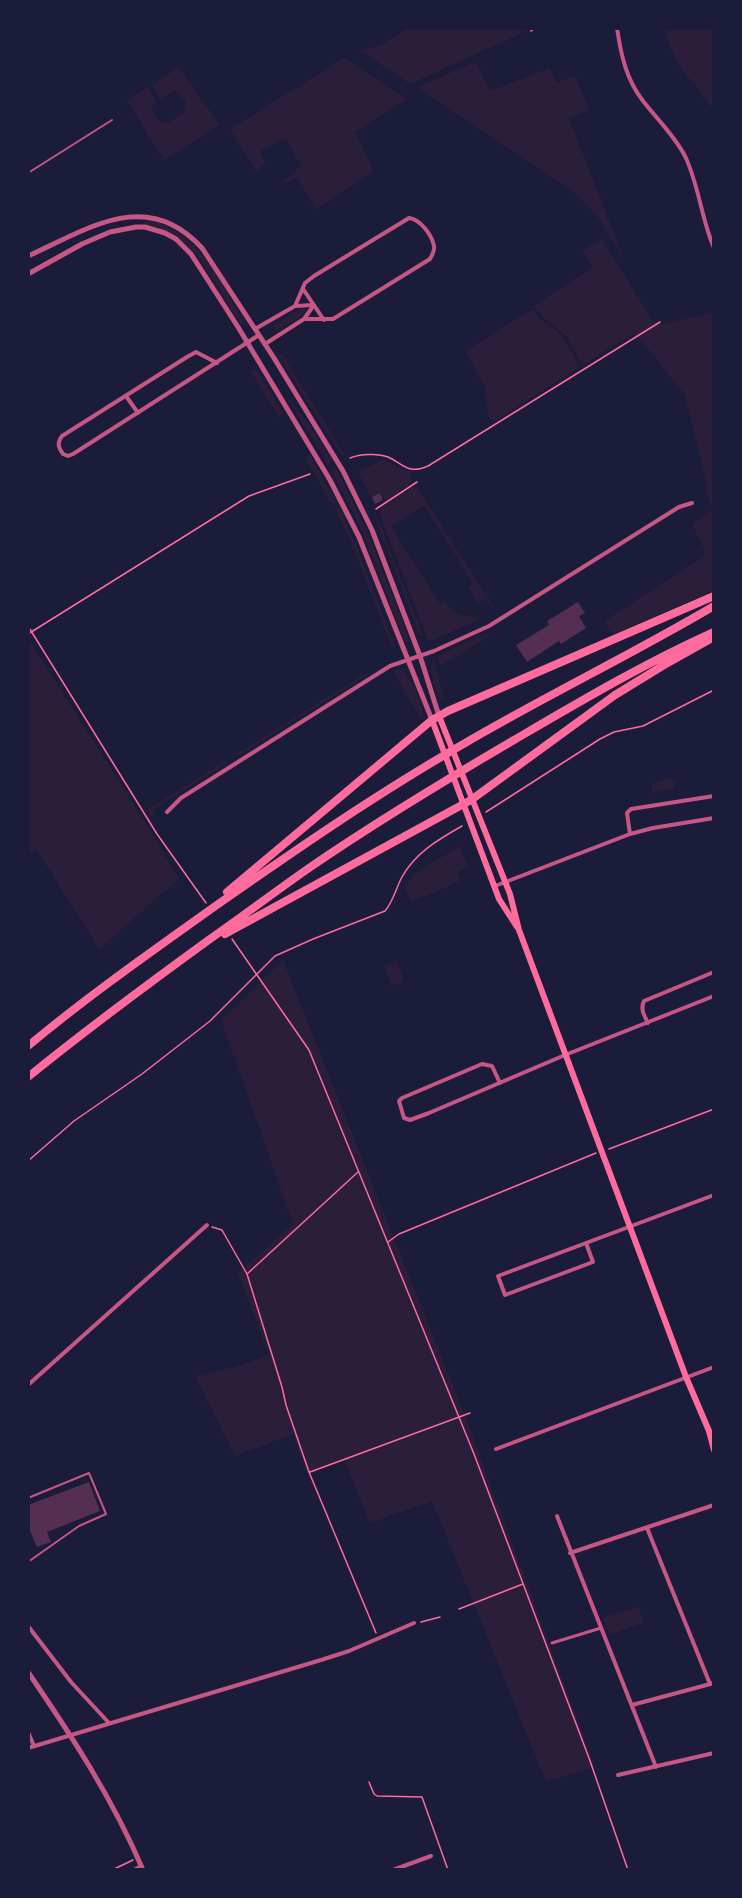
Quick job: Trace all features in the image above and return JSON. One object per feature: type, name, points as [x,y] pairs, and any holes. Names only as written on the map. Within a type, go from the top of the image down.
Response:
[{"type":"highway","points":[[175,935],[435,718],[714,596]]},
{"type":"highway","points":[[28,1046],[55,1023],[270,867],[422,768],[714,606]]},
{"type":"highway","points":[[28,1077],[71,1041],[309,868],[442,782],[612,684],[714,632]]},
{"type":"highway","points":[[175,964],[289,898],[468,802],[615,695],[664,664],[714,637]]},
{"type":"main road","points":[[435,718],[447,735],[466,786],[468,802],[499,899],[519,930]]},
{"type":"main road","points":[[435,718],[439,740],[459,789],[468,802],[505,882],[519,930],[686,1377],[709,1431],[714,1450]]},
{"type":"street","points":[[616,28],[621,59],[629,79],[642,100],[680,147],[690,166],[714,248]]},
{"type":"street","points":[[28,256],[73,235],[121,217],[141,215],[177,225],[202,248],[343,471],[372,530],[420,656],[435,718]]},
{"type":"street","points":[[295,306],[305,283],[314,276],[409,218],[419,222],[434,246],[434,254],[430,259],[333,320],[304,319]]},
{"type":"street","points":[[28,273],[110,232],[136,227],[157,230],[176,239],[191,254],[313,450],[346,511],[359,537],[407,661],[435,718]]},
{"type":"street","points":[[303,288],[324,320]]},
{"type":"street","points":[[264,344],[304,319],[314,305]]},
{"type":"street","points":[[218,363],[196,352],[62,436],[58,442],[58,448],[68,456],[74,454],[218,363],[295,306],[314,305]]},
{"type":"street","points":[[126,396],[138,413]]},
{"type":"street","points":[[167,812],[181,798],[390,666],[420,656],[489,626],[679,507],[692,503]]},
{"type":"street","points":[[630,834],[627,813],[631,809],[714,796]]},
{"type":"street","points":[[494,886],[630,834],[714,818]]},
{"type":"street","points":[[648,1023],[643,1011],[644,1001],[714,972]]},
{"type":"street","points":[[500,1083],[492,1066],[482,1064],[402,1098],[399,1101],[400,1106],[404,1118],[410,1120],[714,996]]},
{"type":"street","points":[[586,1243],[593,1263],[505,1295],[498,1276],[586,1243],[630,1227],[714,1195]]},
{"type":"street","points":[[28,1385],[207,1225]]},
{"type":"street","points":[[496,1449],[714,1367]]},
{"type":"street","points":[[570,1552],[714,1505]]},
{"type":"street","points":[[556,1516],[656,1767]]},
{"type":"street","points":[[632,1705],[712,1684],[647,1528]]},
{"type":"street","points":[[28,1748],[319,1661],[414,1623]]},
{"type":"street","points":[[28,1626],[71,1682],[109,1723]]},
{"type":"street","points":[[552,1643],[601,1628]]},
{"type":"street","points":[[28,1672],[71,1735],[95,1776],[142,1868],[134,1869]]},
{"type":"street","points":[[28,1732],[34,1746]]},
{"type":"street","points":[[618,1775],[714,1754]]},
{"type":"street","points":[[393,1869],[431,1856]]},
{"type":"lane","points":[[531,32],[535,28]]},
{"type":"lane","points":[[28,173],[112,120]]},
{"type":"lane","points":[[28,1498],[89,1473],[106,1514],[79,1526],[28,1562]]},
{"type":"path","points":[[350,458],[359,455],[387,457],[408,469],[422,469],[660,322]]},
{"type":"path","points":[[28,634],[249,496],[310,474]]},
{"type":"path","points":[[376,509],[417,482]]},
{"type":"path","points":[[28,626],[157,834],[207,905]]},
{"type":"path","points":[[486,812],[600,739],[614,732],[644,726],[714,690]]},
{"type":"path","points":[[28,1161],[74,1121],[142,1074],[210,1021],[275,956],[385,911],[406,871],[417,856],[462,826]]},
{"type":"path","points":[[227,932],[309,1050],[459,1417],[524,1584],[628,1869]]},
{"type":"path","points":[[387,1243],[399,1234],[584,1158],[714,1109]]},
{"type":"path","points":[[247,1274],[359,1171]]},
{"type":"path","points":[[207,1225],[222,1230],[247,1274],[286,1405],[309,1472],[378,1639]]},
{"type":"path","points":[[309,1472],[470,1413]]},
{"type":"path","points":[[459,1609],[524,1584]]},
{"type":"path","points":[[414,1623],[440,1617]]},
{"type":"path","points":[[369,1782],[377,1796],[422,1797],[448,1869]]},
{"type":"path","points":[[112,1869],[137,1858]]},
{"type":"shaded area","points":[[406,29],[531,29],[410,84],[359,50],[379,46]]},
{"type":"shaded area","points":[[664,29],[713,29],[713,109],[678,63]]},
{"type":"shaded area","points":[[344,58],[408,99],[355,132],[374,171],[316,209],[297,177],[285,184],[283,181],[301,166],[287,141],[280,140],[260,152],[266,164],[256,171],[230,129]]},
{"type":"shaded area","points":[[476,62],[490,91],[550,68],[556,83],[575,76],[590,110],[569,118],[624,259],[598,217],[576,194],[417,87]]},
{"type":"shaded area","points":[[179,67],[220,125],[164,160],[127,101],[147,87],[157,102],[152,111],[160,122],[168,123],[184,112],[186,102],[175,91],[160,99],[152,85]]},
{"type":"shaded area","points":[[145,220],[163,224],[193,244],[216,274],[245,322],[241,324],[202,262],[191,249],[178,237],[144,224]]},
{"type":"shaded area","points":[[602,239],[653,321],[664,324],[713,312],[713,509],[705,492],[707,485],[685,395],[635,333],[583,365],[566,336],[533,306],[593,267],[582,251]]},
{"type":"shaded area","points":[[302,308],[307,310],[305,314],[277,332],[273,326]]},
{"type":"shaded area","points":[[533,309],[542,320],[561,334],[580,367],[494,422],[488,413],[484,385],[465,351]]},
{"type":"shaded area","points":[[282,354],[345,455],[342,457],[278,355]]},
{"type":"shaded area","points":[[256,369],[284,414],[279,417],[251,372]]},
{"type":"shaded area","points":[[288,398],[308,423],[333,461],[328,464]]},
{"type":"shaded area","points":[[310,455],[337,503],[333,506],[305,458]]},
{"type":"shaded area","points":[[378,458],[411,472],[411,483],[388,500],[385,500],[380,493],[371,497],[357,470],[360,471],[380,461]]},
{"type":"shaded area","points":[[336,468],[368,532],[410,641],[405,643],[364,536],[332,471]]},
{"type":"shaded area","points":[[412,487],[417,487],[494,607],[492,608],[486,598],[478,603],[468,587],[473,583],[424,506],[391,526],[440,604],[445,601],[454,612],[476,617],[479,620],[432,640],[428,639],[425,633],[379,513],[380,509]]},
{"type":"shaded area","points":[[339,506],[395,646],[392,647],[351,542],[335,509]]},
{"type":"shaded area","points":[[713,509],[713,591],[612,635],[604,621],[704,556],[704,549],[692,524]]},
{"type":"shaded area","points":[[375,512],[423,635],[420,636],[373,513]]},
{"type":"shaded area","points":[[488,633],[491,635],[440,666],[437,656]]},
{"type":"shaded area","points":[[31,643],[179,879],[99,949],[36,849],[29,854],[28,645]]},
{"type":"shaded area","points":[[434,657],[445,703],[438,694],[433,681],[431,667]]},
{"type":"shaded area","points":[[394,670],[404,671],[415,689],[423,711],[423,723],[395,675]]},
{"type":"shaded area","points":[[368,672],[369,674],[238,756],[236,754]]},
{"type":"shaded area","points":[[225,761],[227,763],[154,809],[152,818],[147,810]]},
{"type":"shaded area","points":[[670,777],[675,783],[673,789],[655,793],[652,791],[652,784]]},
{"type":"shaded area","points":[[460,846],[467,864],[464,869],[457,872],[461,881],[411,902],[404,888],[414,874]]},
{"type":"shaded area","points":[[283,960],[466,1418],[595,1767],[546,1782],[432,1501],[370,1523],[344,1459],[307,1474],[293,1434],[235,1456],[195,1376],[231,1368],[269,1355],[238,1273],[293,1224],[221,1020]]},
{"type":"shaded area","points":[[397,961],[404,981],[392,986],[384,966]]},
{"type":"shaded area","points":[[639,1607],[644,1623],[609,1635],[603,1617]]},
{"type":"building","points":[[380,493],[383,500],[375,504],[372,497]]},
{"type":"building","points":[[578,602],[585,613],[579,616],[586,628],[561,644],[559,641],[527,662],[516,645],[549,625],[547,621]]},
{"type":"building","points":[[89,1482],[100,1511],[47,1532],[51,1542],[37,1547],[28,1526],[28,1505]]}]
